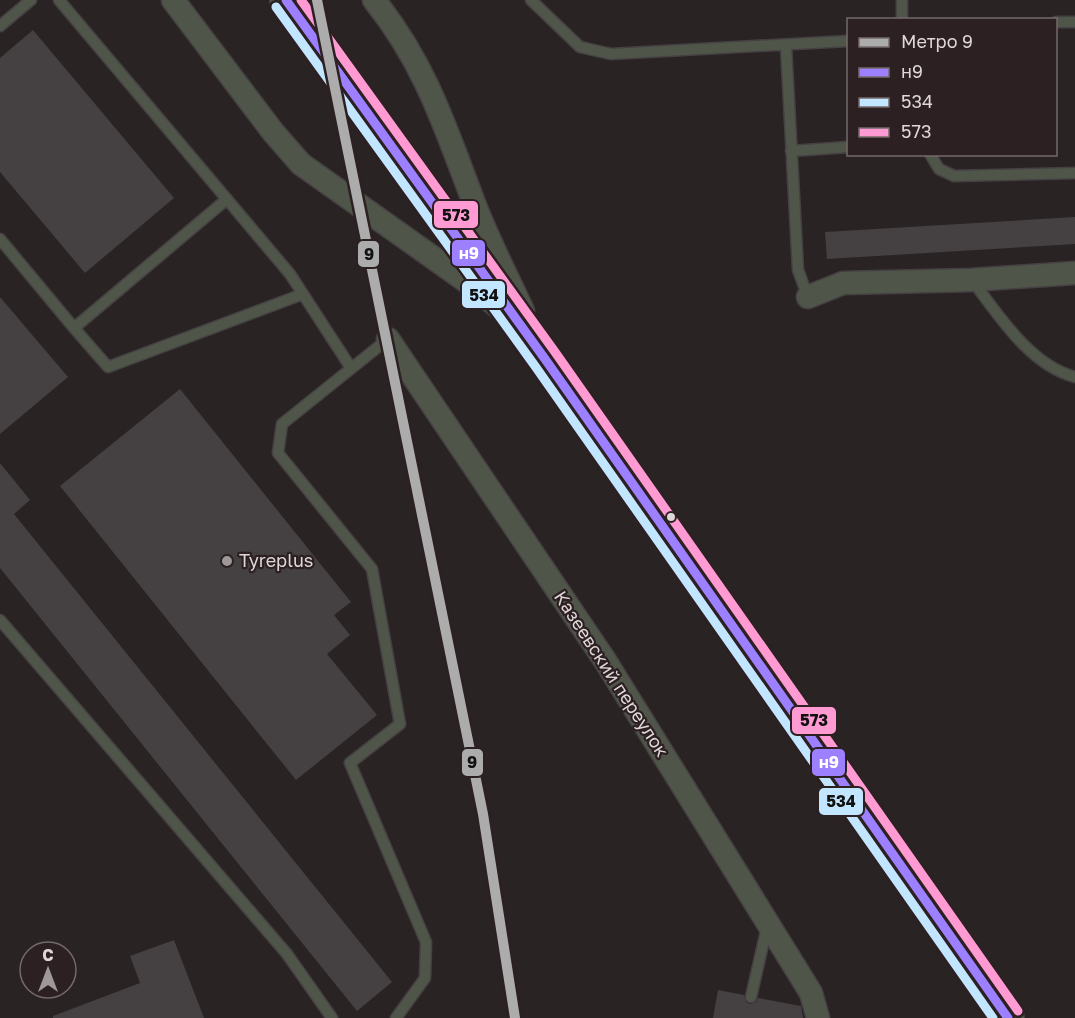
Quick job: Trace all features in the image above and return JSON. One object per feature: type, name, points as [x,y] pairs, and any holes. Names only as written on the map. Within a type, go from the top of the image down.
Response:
[{"type":"main road","points":[[286,0],[545,359],[1008,1018]]},
{"type":"street","points":[[173,0],[273,132],[301,164],[465,281],[521,326]]},
{"type":"street","points":[[374,0],[394,26],[428,82],[475,206],[545,359]]},
{"type":"street","points":[[808,297],[843,284],[972,280],[1075,273]]},
{"type":"street","name":"Казеевский переулок","points":[[388,339],[606,662],[811,993],[818,1018]]},
{"type":"lane","points":[[0,26],[31,0]]},
{"type":"lane","points":[[59,0],[290,273],[351,368]]},
{"type":"lane","points":[[531,0],[580,47],[611,54],[847,41]]},
{"type":"lane","points":[[902,0],[902,18]]},
{"type":"lane","points":[[1057,22],[1075,22]]},
{"type":"lane","points":[[786,46],[798,270],[808,297]]},
{"type":"lane","points":[[791,151],[847,147]]},
{"type":"lane","points":[[931,156],[939,169],[954,176],[1075,172]]},
{"type":"lane","points":[[74,328],[227,200]]},
{"type":"lane","points":[[0,239],[108,367],[303,294]]},
{"type":"lane","points":[[972,280],[1006,326],[1055,372],[1075,377]]},
{"type":"lane","points":[[388,339],[282,424],[278,453],[372,569],[400,724],[350,763],[426,942],[425,978],[396,1018]]},
{"type":"lane","points":[[0,620],[287,954],[332,1018]]},
{"type":"lane","points":[[751,996],[768,924]]},
{"type":"building","points":[[33,30],[174,198],[85,273],[0,172],[0,58]]},
{"type":"building","points":[[1075,217],[1075,244],[827,259],[825,232]]},
{"type":"building","points":[[0,297],[68,377],[0,434]]},
{"type":"building","points":[[180,389],[351,602],[334,615],[350,635],[327,654],[377,715],[296,780],[60,486]]},
{"type":"building","points":[[0,463],[30,500],[14,514],[392,982],[357,1011],[0,568]]},
{"type":"building","points":[[174,940],[204,1018],[53,1018],[53,1016],[140,983],[130,956]]},
{"type":"building","points":[[718,990],[744,995],[746,1002],[750,1004],[756,1002],[758,998],[801,1006],[803,1018],[713,1018]]},
{"type":"metro line","name":"9","points":[[317,0],[483,814],[515,1018]]},
{"type":"transit line","name":"н9","points":[[286,0],[545,359],[1008,1018]]},
{"type":"transit line","name":"573","points":[[301,0],[555,352],[1018,1011]]},
{"type":"transit line","name":"534","points":[[276,7],[535,366],[993,1018]]},
{"type":"place","name":"Tyreplus","points":[[227,561]]}]
